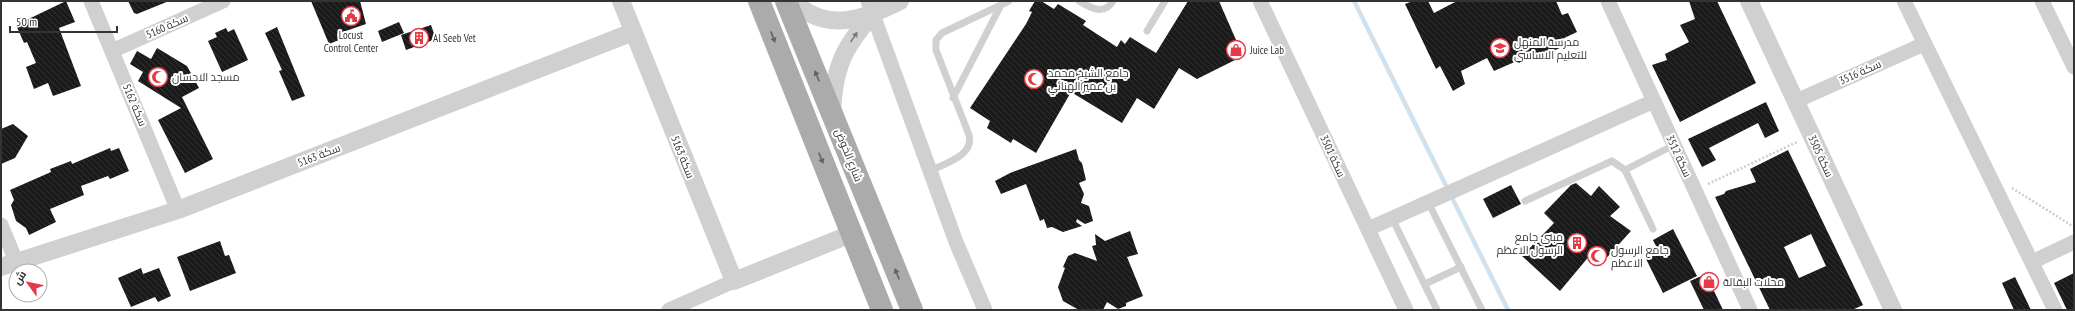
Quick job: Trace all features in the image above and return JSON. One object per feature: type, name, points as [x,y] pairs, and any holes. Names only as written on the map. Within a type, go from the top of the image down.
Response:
[{"type":"main road","points":[[759,1],[882,310]]},
{"type":"main road","name":"شارع الخوض","points":[[786,1],[912,310]]},
{"type":"street","name":"سكة 5162","points":[[91,1],[178,210]]},
{"type":"street","name":"سكة 5160","points":[[112,51],[223,1]]},
{"type":"street","name":"سكة 5163","points":[[621,1],[734,282]]},
{"type":"street","points":[[793,1],[800,8],[822,18],[848,21],[870,8],[900,1]]},
{"type":"street","name":"سكة 3501","points":[[1260,1],[1406,310]]},
{"type":"street","name":"سكة 3512","points":[[1608,1],[1750,310]]},
{"type":"street","name":"سكة 3505","points":[[1749,1],[1893,310]]},
{"type":"street","points":[[1904,1],[2055,310]]},
{"type":"street","points":[[2042,1],[2074,67]]},
{"type":"street","points":[[832,113],[834,86],[841,60],[870,8]]},
{"type":"street","points":[[870,8],[956,242],[985,310]]},
{"type":"street","name":"سكة 5163","points":[[12,263],[178,210],[633,32]]},
{"type":"street","name":"سكة 3516","points":[[1796,101],[1924,44]]},
{"type":"street","points":[[1368,229],[1654,101]]},
{"type":"street","points":[[1,225],[9,263]]},
{"type":"street","points":[[669,310],[852,234]]},
{"type":"street","points":[[2032,262],[2074,242]]},
{"type":"lane","points":[[930,170],[965,152],[970,144],[969,135],[953,98],[936,50],[936,40],[942,33],[1009,1]]},
{"type":"lane","points":[[1079,1],[1097,10],[1105,9],[1113,1]]},
{"type":"lane","points":[[1147,31],[1165,1]]},
{"type":"lane","points":[[953,98],[1000,5]]},
{"type":"lane","points":[[1625,170],[1674,145]]},
{"type":"lane","points":[[1525,201],[1612,161],[1625,170],[1653,229]]},
{"type":"lane","points":[[1428,202],[1482,310]]},
{"type":"lane","points":[[1392,218],[1438,310]]},
{"type":"lane","points":[[1425,284],[1461,267]]},
{"type":"path","points":[[1696,191],[1734,170],[1812,135]]},
{"type":"path","points":[[1988,172],[2074,227]]},
{"type":"building","points":[[66,1],[75,22],[59,28],[81,86],[53,96],[48,83],[34,89],[26,67],[36,63],[27,42],[24,43],[16,25]]},
{"type":"building","points":[[128,1],[169,1],[137,14],[134,13]]},
{"type":"building","points":[[311,1],[360,1],[366,24],[337,34],[339,40],[329,44]]},
{"type":"building","points":[[1035,1],[1041,1],[1054,9],[1058,4],[1086,21],[1083,25],[1117,47],[1121,40],[1125,44],[1130,37],[1156,53],[1188,1],[1219,1],[1243,56],[1197,79],[1179,68],[1154,109],[1137,98],[1122,123],[1071,92],[1036,153],[1013,139],[1011,143],[987,128],[990,121],[970,108],[1026,24],[1032,12],[1029,11]]},
{"type":"building","points":[[1413,1],[1428,1],[1434,13],[1457,1],[1556,1],[1562,15],[1568,13],[1577,32],[1560,40],[1564,46],[1536,59],[1533,54],[1494,71],[1487,58],[1461,71],[1465,84],[1453,91],[1440,66],[1436,69],[1405,4]]},
{"type":"building","points":[[1689,1],[1717,1],[1756,83],[1680,122],[1652,65],[1667,60],[1665,54],[1689,42],[1680,25],[1695,19]]},
{"type":"building","name":"Al Seeb Vet","points":[[399,22],[404,33],[382,42],[378,31]]},
{"type":"building","name":"Al Seeb Vet","points":[[431,25],[436,39],[406,50],[401,35]]},
{"type":"building","points":[[277,27],[305,96],[292,101],[279,71],[282,70],[265,33]]},
{"type":"building","points":[[226,28],[228,32],[234,29],[248,60],[222,72],[208,41],[217,37],[215,33]]},
{"type":"building","points":[[157,48],[187,66],[199,88],[182,97],[213,159],[185,173],[158,120],[181,108],[138,81],[143,72],[130,64],[137,51],[151,59]]},
{"type":"building","points":[[1766,102],[1779,131],[1765,138],[1758,123],[1709,148],[1716,160],[1702,167],[1688,139]]},
{"type":"building","points":[[13,124],[28,136],[15,158],[1,164],[1,129]]},
{"type":"building","points":[[110,148],[111,151],[119,148],[129,171],[110,179],[108,176],[81,186],[84,195],[50,209],[56,222],[29,235],[26,228],[16,221],[11,205],[14,200],[10,190],[51,172],[50,169],[71,161],[72,164]]},
{"type":"building","points":[[1076,149],[1079,160],[1082,163],[1086,180],[1079,183],[1084,194],[1081,203],[1089,206],[1093,221],[1085,224],[1077,219],[1076,222],[1082,226],[1063,232],[1052,227],[1047,228],[1044,219],[1040,221],[1026,184],[1001,194],[995,181],[1010,173]]},
{"type":"building","points":[[1788,150],[1863,305],[1852,310],[1770,310],[1715,197],[1724,194],[1726,191],[1756,182],[1750,169]],"holes":[[[1811,234],[1826,266],[1799,278],[1784,247]]]},
{"type":"building","name":"مبنى جامع الرسول الاعظم","points":[[1576,183],[1591,196],[1599,186],[1620,207],[1610,216],[1631,231],[1600,265],[1591,254],[1560,291],[1522,256],[1554,223],[1544,213],[1571,185]]},
{"type":"building","points":[[1511,185],[1521,204],[1493,218],[1483,199]]},
{"type":"building","points":[[1673,229],[1697,276],[1663,293],[1644,255],[1657,248],[1653,240]]},
{"type":"building","points":[[1130,231],[1138,254],[1127,257],[1143,296],[1126,303],[1126,306],[1118,309],[1107,302],[1103,310],[1079,310],[1063,301],[1058,287],[1065,268],[1063,267],[1068,256],[1075,253],[1097,261],[1092,246],[1096,245],[1095,234],[1105,241]]},
{"type":"building","points":[[220,241],[225,256],[229,255],[236,273],[190,291],[177,257]]},
{"type":"building","points":[[141,268],[143,274],[159,268],[171,296],[158,302],[155,297],[131,307],[118,278]]},
{"type":"building","points":[[2074,273],[2074,310],[2067,310],[2054,283]]},
{"type":"building","points":[[1706,274],[1723,310],[1704,310],[1690,281]]},
{"type":"building","points":[[2015,277],[2031,310],[2014,310],[2002,283]]},
{"type":"waterway","points":[[1354,1],[1508,310]]},
{"type":"place","name":"Locust Control Center","points":[[351,16]]},
{"type":"place","name":"Al Seeb Vet","points":[[419,38]]},
{"type":"place","name":"مدرسة المنهل للتعليم الاساسي","points":[[1500,48]]},
{"type":"place","name":"Juice Lab","points":[[1236,50]]},
{"type":"place","name":"مسجد الاحسان","points":[[158,77]]},
{"type":"place","name":"جامع الشيخ محمد بن عمير الهنائي","points":[[1034,79]]},
{"type":"place","name":"مبنى جامع الرسول الاعظم","points":[[1577,243]]},
{"type":"place","name":"جامع الرسول الاعظم","points":[[1597,256]]},
{"type":"place","name":"محلات البقالة","points":[[1709,282]]}]
